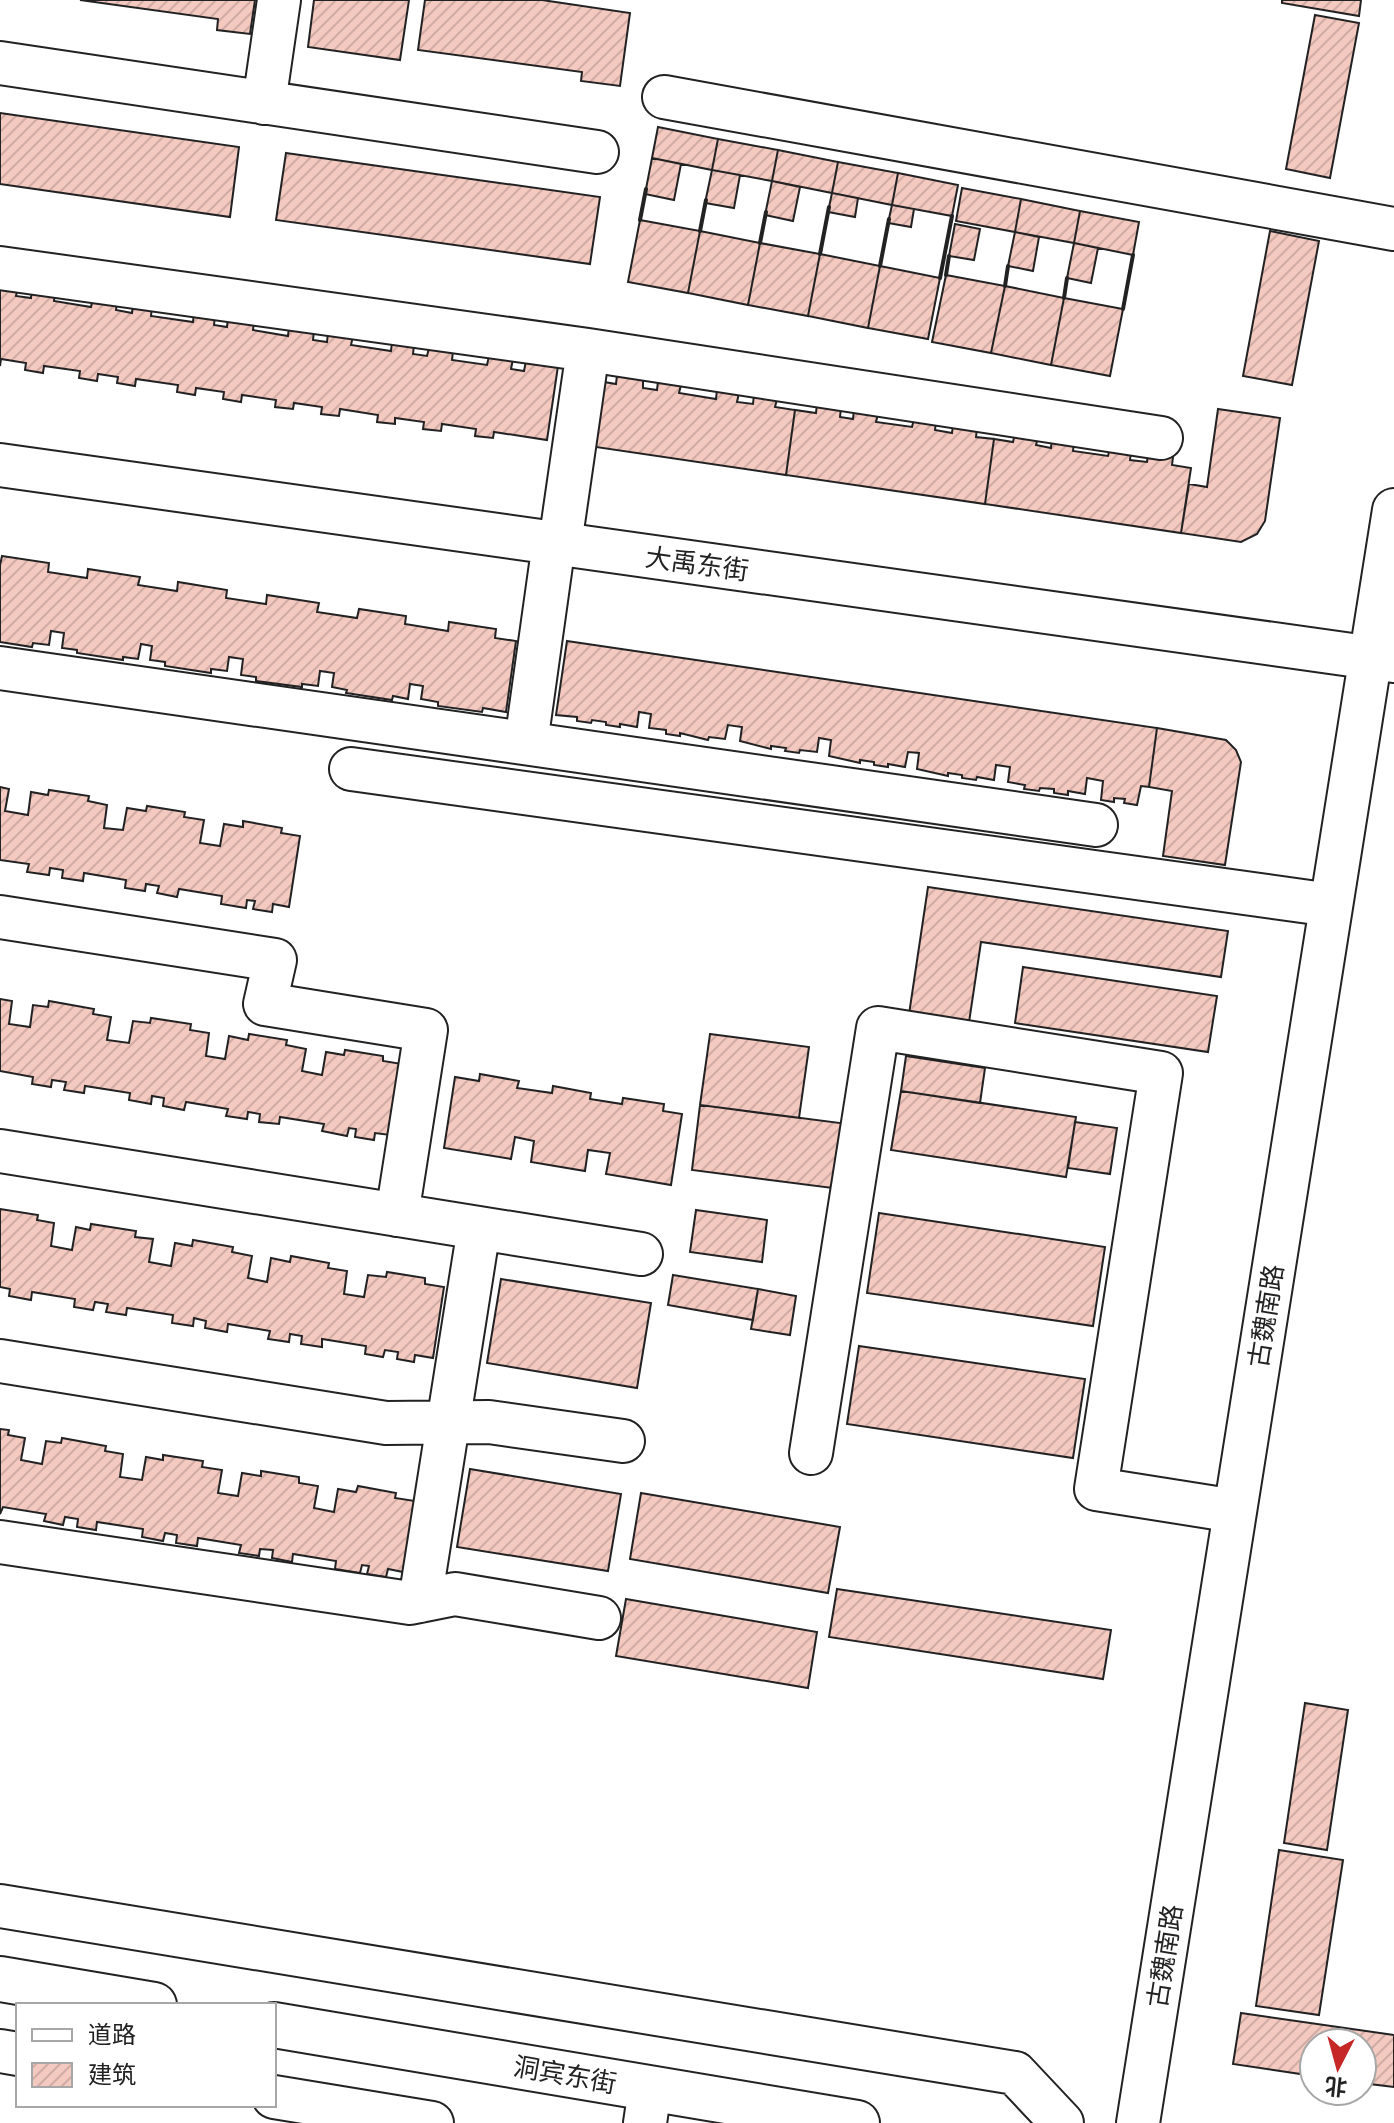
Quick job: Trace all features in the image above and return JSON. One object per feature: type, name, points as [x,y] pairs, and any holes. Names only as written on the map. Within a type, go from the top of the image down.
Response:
[{"type":"main road","points":[[0,1979],[142,2003]]},
{"type":"main road","name":"洞宾东街","points":[[276,2025],[647,2106],[857,2123]]},
{"type":"street","points":[[264,103],[279,0]]},
{"type":"street","points":[[0,63],[597,152]]},
{"type":"street","points":[[664,97],[1394,229]]},
{"type":"street","points":[[0,268],[588,350],[1161,438]]},
{"type":"street","points":[[526,743],[588,350]]},
{"type":"street","name":"大禹东街","points":[[0,465],[1382,659]]},
{"type":"street","name":"古魏南路","points":[[1138,2123],[1331,905],[1382,659],[1394,510]]},
{"type":"street","points":[[0,668],[1096,825]]},
{"type":"street","points":[[351,769],[1331,905]]},
{"type":"street","points":[[0,917],[275,960],[265,1004],[426,1030],[397,1215]]},
{"type":"street","points":[[811,1453],[878,1028],[1161,1073],[1096,1489],[1235,1511]]},
{"type":"street","points":[[0,1151],[641,1254]]},
{"type":"street","points":[[420,1601],[479,1228]]},
{"type":"street","points":[[0,1361],[386,1423],[489,1422],[623,1441]]},
{"type":"street","points":[[0,1542],[410,1603],[455,1594],[599,1618]]},
{"type":"street","points":[[0,1906],[1015,2073],[1062,2123]]},
{"type":"street","points":[[276,2097],[432,2123]]},
{"type":"building","points":[[80,0],[255,0],[250,34],[217,30],[218,19]]},
{"type":"building","points":[[314,0],[409,0],[400,60],[308,47]]},
{"type":"building","points":[[425,0],[542,0],[630,13],[620,86],[581,81],[582,72],[418,50]]},
{"type":"building","points":[[1282,0],[1361,0],[1359,16],[1282,3]]},
{"type":"building","points":[[1315,15],[1359,23],[1330,178],[1286,169]]},
{"type":"building","points":[[0,113],[239,147],[230,217],[0,184]]},
{"type":"building","points":[[658,127],[718,139],[712,170],[652,158]]},
{"type":"building","points":[[718,139],[778,150],[772,181],[712,170]]},
{"type":"building","points":[[778,150],[838,162],[832,193],[772,181]]},
{"type":"building","points":[[286,153],[600,197],[590,264],[276,220]]},
{"type":"building","points":[[652,158],[681,164],[674,200],[645,194]]},
{"type":"building","points":[[838,162],[898,173],[892,205],[832,193]]},
{"type":"building","points":[[712,170],[740,175],[734,208],[705,203]]},
{"type":"building","points":[[898,173],[958,185],[952,216],[892,205]]},
{"type":"building","points":[[772,181],[800,187],[793,221],[765,215]]},
{"type":"building","points":[[962,188],[1021,199],[1015,232],[956,221]]},
{"type":"building","points":[[832,193],[858,198],[855,217],[828,212]]},
{"type":"building","points":[[1021,199],[1080,211],[1074,243],[1015,232]]},
{"type":"building","points":[[892,205],[914,209],[911,227],[888,223]]},
{"type":"building","points":[[1080,211],[1139,222],[1133,255],[1074,243]]},
{"type":"building","points":[[640,220],[700,231],[688,293],[628,282]]},
{"type":"building","points":[[955,224],[980,229],[974,260],[949,256]]},
{"type":"building","points":[[700,231],[760,243],[748,305],[688,293]]},
{"type":"building","points":[[1270,231],[1319,241],[1292,385],[1243,376]]},
{"type":"building","points":[[1015,232],[1039,237],[1033,271],[1008,266]]},
{"type":"building","points":[[760,243],[820,254],[808,316],[748,305]]},
{"type":"building","points":[[1074,243],[1098,248],[1091,283],[1067,278]]},
{"type":"building","points":[[820,254],[880,266],[868,328],[808,316]]},
{"type":"building","points":[[880,266],[940,278],[928,339],[868,328]]},
{"type":"building","points":[[946,275],[1005,286],[991,353],[932,342]]},
{"type":"building","points":[[0,285],[18,287],[16,296],[31,298],[32,289],[55,293],[54,301],[91,307],[93,298],[117,302],[116,310],[132,313],[133,304],[152,307],[151,316],[193,322],[194,313],[215,316],[214,325],[227,327],[228,318],[254,322],[253,330],[288,336],[289,327],[314,331],[313,340],[327,342],[328,333],[353,336],[351,345],[391,351],[392,342],[414,345],[413,354],[427,356],[429,348],[453,351],[452,360],[487,365],[489,356],[513,359],[511,369],[524,371],[526,361],[558,366],[547,440],[494,432],[493,438],[475,436],[476,429],[442,424],[441,431],[423,429],[424,422],[395,418],[395,424],[377,422],[378,415],[340,409],[339,416],[321,414],[322,407],[294,403],[293,409],[275,407],[276,400],[242,395],[241,402],[223,399],[224,392],[196,388],[195,395],[177,392],[178,385],[136,379],[135,386],[117,383],[118,377],[98,374],[97,381],[79,378],[80,371],[44,366],[43,373],[25,370],[26,363],[1,359],[0,366]]},
{"type":"building","points":[[1005,286],[1064,298],[1051,365],[991,353]]},
{"type":"building","points":[[1064,298],[1123,309],[1110,376],[1051,365]]},
{"type":"building","points":[[617,375],[643,379],[643,388],[657,390],[658,381],[681,385],[679,393],[716,399],[717,390],[739,393],[737,402],[753,404],[754,395],[777,399],[775,407],[795,410],[786,475],[589,446],[598,381],[616,384]]},
{"type":"building","points":[[817,404],[841,408],[840,417],[853,419],[854,410],[878,414],[876,422],[912,427],[914,419],[936,422],[935,430],[952,433],[953,425],[977,428],[976,437],[994,439],[985,504],[786,475],[795,410],[816,413]]},
{"type":"building","points":[[1218,409],[1280,418],[1265,521],[1257,534],[1241,542],[1181,533],[1189,484],[1207,487]]},
{"type":"building","points":[[1015,434],[1038,437],[1036,445],[1051,448],[1052,439],[1074,443],[1073,451],[1108,456],[1110,448],[1131,451],[1130,460],[1147,462],[1148,453],[1173,457],[1172,465],[1191,468],[1181,533],[985,504],[994,439],[1013,442]]},
{"type":"building","points":[[2,556],[49,563],[48,572],[87,578],[88,569],[140,577],[138,585],[177,591],[178,582],[227,590],[226,598],[266,604],[267,595],[319,603],[317,612],[357,618],[359,609],[406,616],[405,624],[448,631],[449,622],[496,629],[495,638],[516,641],[506,712],[438,706],[438,702],[421,699],[423,686],[410,684],[408,699],[393,696],[392,700],[346,693],[347,690],[332,687],[334,673],[320,671],[318,686],[256,681],[256,677],[241,675],[243,659],[229,657],[227,671],[211,669],[211,673],[165,666],[165,662],[150,660],[152,646],[141,644],[138,659],[123,657],[123,660],[77,653],[77,650],[62,648],[64,633],[51,631],[49,645],[33,643],[32,647],[0,642]]},
{"type":"building","points":[[567,641],[1157,728],[1149,787],[1141,786],[1137,805],[1124,803],[1125,799],[1114,798],[1114,802],[1101,800],[1103,781],[1087,778],[1085,794],[1068,791],[1068,795],[1054,793],[1054,789],[1024,789],[1025,785],[1008,782],[1010,767],[996,765],[994,780],[962,778],[962,775],[948,773],[948,776],[917,769],[919,753],[908,752],[905,767],[888,764],[888,767],[829,756],[831,740],[819,738],[817,752],[800,750],[799,753],[740,741],[742,727],[728,725],[725,739],[709,737],[708,740],[680,733],[680,736],[666,734],[666,730],[649,728],[651,714],[639,712],[637,727],[606,725],[606,722],[592,720],[591,723],[577,721],[577,717],[556,715]]},
{"type":"building","points":[[1157,728],[1226,740],[1236,750],[1241,762],[1225,865],[1163,856],[1172,791],[1149,787]]},
{"type":"building","points":[[0,787],[9,789],[5,811],[28,815],[31,792],[48,795],[49,790],[89,796],[88,801],[107,805],[104,828],[123,830],[127,808],[146,811],[147,806],[185,812],[184,817],[204,820],[200,843],[220,846],[224,824],[243,827],[243,821],[282,828],[281,833],[300,836],[289,907],[273,904],[272,912],[253,909],[255,901],[247,900],[246,908],[221,904],[222,896],[179,889],[177,897],[157,893],[159,886],[146,884],[145,891],[125,888],[126,880],[84,873],[83,881],[62,878],[63,870],[50,868],[49,875],[27,872],[29,864],[0,860]]},
{"type":"building","points":[[928,887],[1228,931],[1221,977],[981,942],[968,1029],[908,1021]]},
{"type":"building","points":[[1023,967],[1217,996],[1208,1052],[1015,1023]]},
{"type":"building","points":[[0,999],[12,1001],[9,1024],[30,1027],[33,1005],[48,1007],[49,1001],[94,1009],[93,1014],[111,1017],[107,1040],[129,1043],[133,1021],[150,1023],[151,1018],[191,1024],[190,1030],[209,1033],[206,1056],[225,1059],[229,1036],[248,1040],[249,1034],[287,1040],[286,1045],[306,1049],[302,1071],[322,1075],[326,1052],[344,1055],[345,1050],[383,1056],[383,1061],[402,1064],[390,1135],[375,1133],[374,1140],[355,1137],[356,1129],[349,1128],[347,1136],[322,1131],[324,1124],[280,1117],[279,1124],[259,1122],[260,1114],[248,1112],[247,1119],[226,1116],[228,1109],[186,1102],[184,1110],[163,1106],[164,1098],[152,1096],[151,1104],[129,1100],[130,1093],[85,1086],[84,1093],[64,1090],[66,1082],[52,1080],[51,1087],[32,1084],[33,1077],[0,1071]]},
{"type":"building","points":[[710,1034],[809,1047],[799,1118],[700,1105]]},
{"type":"building","points":[[906,1056],[985,1068],[980,1103],[901,1091]]},
{"type":"building","points":[[480,1074],[519,1081],[517,1088],[552,1093],[553,1086],[591,1093],[590,1099],[622,1104],[623,1098],[664,1104],[663,1111],[682,1114],[671,1185],[606,1174],[610,1153],[588,1150],[585,1171],[531,1162],[534,1141],[515,1137],[511,1159],[444,1148],[455,1077],[479,1081]]},
{"type":"building","points":[[901,1091],[1076,1117],[1066,1177],[891,1150]]},
{"type":"building","points":[[700,1105],[848,1124],[840,1189],[692,1170]]},
{"type":"building","points":[[1075,1122],[1117,1128],[1110,1174],[1068,1168]]},
{"type":"building","points":[[0,1209],[38,1215],[37,1220],[54,1223],[51,1246],[72,1250],[76,1227],[90,1230],[91,1224],[136,1231],[135,1237],[153,1239],[149,1262],[171,1266],[175,1243],[192,1246],[193,1240],[233,1247],[232,1252],[252,1256],[248,1278],[267,1282],[271,1258],[290,1262],[291,1256],[329,1263],[328,1268],[347,1271],[344,1294],[364,1297],[368,1275],[386,1277],[387,1272],[425,1278],[425,1284],[444,1287],[433,1358],[415,1355],[414,1362],[397,1359],[398,1352],[385,1350],[383,1357],[365,1354],[366,1346],[322,1339],[322,1347],[301,1344],[302,1336],[290,1334],[289,1342],[268,1339],[270,1331],[228,1324],[227,1332],[205,1328],[206,1321],[194,1318],[193,1326],[172,1323],[173,1315],[127,1308],[126,1315],[106,1312],[108,1304],[95,1302],[93,1310],[74,1307],[75,1299],[32,1292],[31,1300],[9,1296],[10,1289],[0,1287]]},
{"type":"building","points":[[696,1210],[767,1220],[762,1262],[690,1252]]},
{"type":"building","points":[[879,1213],[1105,1247],[1093,1326],[867,1293]]},
{"type":"building","points":[[673,1275],[758,1289],[753,1320],[668,1305]]},
{"type":"building","points":[[501,1279],[651,1303],[637,1388],[487,1363]]},
{"type":"building","points":[[758,1289],[796,1296],[790,1335],[751,1329]]},
{"type":"building","points":[[859,1346],[1085,1379],[1073,1458],[847,1424]]},
{"type":"building","points":[[0,1429],[9,1430],[8,1435],[25,1438],[21,1460],[42,1464],[46,1441],[61,1443],[62,1438],[106,1446],[105,1451],[123,1454],[120,1477],[142,1480],[146,1457],[163,1460],[163,1455],[203,1461],[202,1467],[222,1470],[218,1493],[238,1496],[242,1473],[261,1476],[261,1471],[299,1477],[299,1483],[318,1486],[314,1508],[334,1512],[338,1489],[356,1492],[358,1486],[396,1493],[395,1498],[415,1501],[403,1572],[388,1569],[386,1577],[367,1574],[369,1566],[362,1565],[360,1573],[335,1569],[336,1561],[293,1554],[292,1562],[272,1558],[273,1550],[260,1549],[259,1556],[239,1553],[241,1545],[198,1538],[197,1546],[176,1543],[177,1535],[165,1533],[163,1541],[142,1537],[143,1529],[97,1522],[96,1530],[77,1527],[78,1519],[65,1517],[63,1525],[44,1521],[46,1514],[3,1507],[0,1514]]},
{"type":"building","points":[[470,1469],[621,1494],[608,1571],[457,1547]]},
{"type":"building","points":[[641,1493],[840,1527],[828,1593],[630,1559]]},
{"type":"building","points":[[837,1589],[1111,1630],[1103,1679],[829,1637]]},
{"type":"building","points":[[626,1599],[817,1632],[808,1688],[616,1656]]},
{"type":"building","points":[[1305,1703],[1348,1710],[1327,1850],[1284,1843]]},
{"type":"building","points":[[1279,1850],[1343,1860],[1319,2015],[1256,2006]]},
{"type":"building","points":[[1241,2013],[1338,2027],[1298,2027],[1298,2074],[1233,2064]]},
{"type":"building","points":[[1378,2033],[1394,2035],[1394,2087],[1378,2085]]},
{"type":"wall","points":[[640,220],[646,189]]},
{"type":"wall","points":[[700,231],[706,200]]},
{"type":"wall","points":[[820,254],[829,207]]},
{"type":"wall","points":[[760,243],[766,212]]},
{"type":"wall","points":[[940,278],[952,216]]},
{"type":"wall","points":[[880,266],[889,219]]},
{"type":"wall","points":[[1123,309],[1133,255]]},
{"type":"wall","points":[[946,275],[949,256]]},
{"type":"wall","points":[[1005,286],[1008,266]]},
{"type":"wall","points":[[1064,298],[1067,278]]}]
